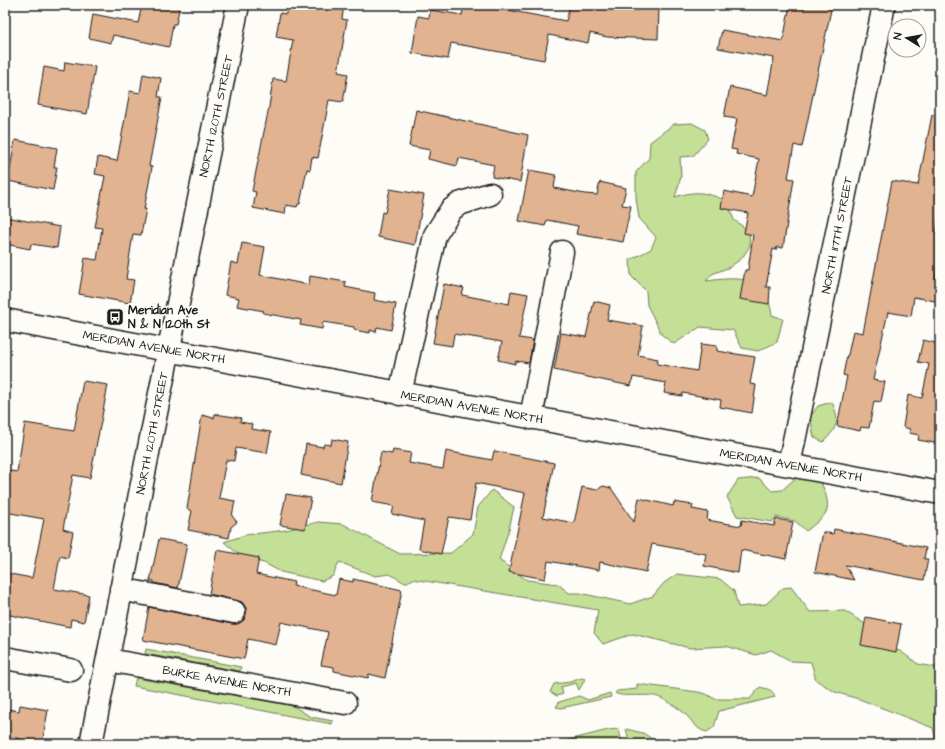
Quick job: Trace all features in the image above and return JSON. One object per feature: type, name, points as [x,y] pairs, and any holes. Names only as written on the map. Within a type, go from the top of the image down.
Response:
[{"type":"street","name":"NORTH 120TH STREET","points":[[92,744],[168,350],[238,5]]},
{"type":"street","name":"NORTH 117TH STREET","points":[[789,465],[884,5]]},
{"type":"street","points":[[400,394],[435,235],[451,210],[459,204],[490,194]]},
{"type":"street","points":[[531,418],[562,252]]},
{"type":"street","name":"MERIDIAN AVENUE NORTH","points":[[5,320],[940,493]]},
{"type":"street","points":[[121,589],[234,612]]},
{"type":"street","points":[[5,658],[71,670]]},
{"type":"street","name":"BURKE AVENUE NORTH","points":[[108,660],[345,703]]},
{"type":"green space","points":[[692,123],[705,130],[708,139],[693,156],[680,157],[681,177],[675,197],[689,193],[701,193],[727,201],[734,220],[749,231],[750,246],[742,258],[730,267],[712,274],[706,281],[740,279],[757,285],[764,292],[769,302],[772,315],[783,319],[777,342],[758,351],[742,348],[733,330],[700,327],[674,344],[662,335],[647,305],[646,291],[631,276],[630,260],[651,249],[656,237],[639,218],[636,198],[636,172],[649,158],[650,142],[674,124]]},
{"type":"green space","points":[[832,402],[837,419],[836,424],[835,428],[823,442],[814,437],[810,417],[818,406]]},
{"type":"green space","points":[[799,475],[821,482],[828,506],[827,511],[820,520],[806,531],[795,521],[776,517],[772,522],[737,516],[727,497],[738,480],[759,478],[772,491],[782,490]]},
{"type":"green space","points":[[492,490],[514,507],[499,560],[527,580],[558,584],[569,593],[580,593],[630,604],[653,596],[664,583],[677,574],[720,579],[734,591],[738,607],[766,604],[783,588],[791,587],[810,612],[845,611],[871,628],[877,645],[900,651],[918,664],[940,668],[940,744],[937,744],[933,728],[862,700],[835,692],[816,680],[811,662],[791,661],[771,650],[756,655],[726,646],[690,648],[633,634],[603,644],[594,633],[598,610],[413,579],[405,583],[390,574],[375,576],[339,562],[333,576],[322,581],[281,572],[264,563],[243,558],[224,542],[245,535],[286,530],[318,522],[343,524],[400,554],[451,553],[473,534],[478,507]]},
{"type":"green space","points":[[146,649],[241,667],[240,671],[145,654]]},
{"type":"green space","points":[[136,678],[288,705],[295,707],[311,717],[333,721],[332,724],[134,686]]},
{"type":"green space","points":[[582,678],[585,679],[579,690],[576,683],[561,687],[563,694],[557,696],[550,692],[554,684],[570,682]]},
{"type":"green space","points":[[637,684],[698,692],[715,699],[750,699],[760,687],[771,691],[775,697],[719,711],[714,727],[707,732],[700,729],[681,711],[661,698],[647,695],[623,695],[615,693],[617,691],[637,689]]},
{"type":"green space","points":[[610,693],[611,697],[561,708],[556,707],[559,702],[579,696],[588,700]]},
{"type":"green space","points":[[619,729],[622,744],[553,744],[608,730]]},
{"type":"green space","points":[[626,729],[643,733],[660,744],[630,744]]},
{"type":"building","points":[[142,5],[180,5],[176,24],[173,24],[169,47],[113,35],[111,43],[89,38],[93,14],[138,23]]},
{"type":"building","points":[[287,5],[319,8],[320,5],[344,5],[342,19],[347,20],[338,72],[348,74],[343,102],[329,100],[318,158],[312,157],[310,170],[307,169],[300,204],[298,204],[297,207],[286,205],[285,214],[253,208],[256,192],[252,191],[269,107],[273,79],[286,81],[293,40],[276,37],[280,13],[286,14]]},
{"type":"building","points":[[464,5],[480,5],[566,21],[570,5],[659,8],[658,39],[607,37],[590,33],[588,43],[549,35],[544,60],[451,43],[448,59],[412,53],[418,16],[429,18],[430,10],[462,15]]},
{"type":"building","points":[[790,5],[832,5],[802,147],[794,145],[788,178],[794,179],[783,248],[777,247],[776,250],[773,249],[766,287],[770,287],[769,304],[740,299],[745,270],[748,270],[753,235],[744,233],[748,213],[721,208],[724,191],[752,197],[759,159],[736,154],[737,150],[731,149],[737,119],[724,117],[730,87],[767,95],[774,58],[718,48],[722,30],[783,41]]},
{"type":"building","points":[[65,62],[95,67],[87,114],[38,105],[44,67],[64,71]]},
{"type":"building","points":[[143,74],[161,78],[158,97],[162,97],[149,166],[152,167],[141,235],[133,234],[126,279],[134,280],[130,303],[79,294],[85,258],[97,260],[102,228],[95,227],[105,176],[95,174],[98,157],[117,161],[130,91],[140,93]]},
{"type":"building","points":[[416,110],[528,135],[520,182],[492,177],[494,165],[459,158],[457,166],[428,159],[430,150],[409,146]]},
{"type":"building","points":[[932,115],[940,116],[940,210],[936,233],[940,233],[940,250],[935,279],[940,280],[940,302],[914,297],[911,316],[888,312],[873,380],[885,382],[881,402],[874,401],[869,428],[861,427],[860,431],[837,426],[847,376],[843,375],[847,355],[853,331],[863,333],[892,181],[918,185]]},
{"type":"building","points":[[15,140],[57,148],[54,167],[57,167],[53,190],[8,181]]},
{"type":"building","points":[[529,170],[556,175],[554,188],[585,194],[597,195],[600,182],[626,188],[622,205],[631,206],[623,242],[576,234],[578,226],[547,220],[545,226],[519,221]]},
{"type":"building","points":[[390,189],[424,195],[415,245],[378,237],[382,212],[385,213]]},
{"type":"building","points":[[5,217],[60,227],[57,248],[31,244],[30,249],[5,244]]},
{"type":"building","points":[[242,243],[265,247],[260,275],[309,285],[310,276],[346,282],[345,287],[375,293],[374,300],[396,304],[391,330],[377,327],[376,332],[370,330],[370,333],[354,330],[354,327],[323,322],[322,329],[300,325],[301,320],[263,313],[264,311],[237,306],[239,298],[225,295],[231,262],[238,264]]},
{"type":"building","points":[[444,284],[464,288],[462,295],[509,304],[511,291],[528,294],[519,338],[533,340],[529,363],[516,361],[515,364],[498,360],[502,342],[454,334],[452,346],[433,343]]},
{"type":"building","points":[[594,301],[610,305],[607,320],[643,326],[638,355],[658,359],[657,364],[697,371],[701,344],[717,346],[717,351],[755,357],[750,384],[756,385],[752,413],[720,407],[721,400],[683,393],[682,396],[664,393],[666,383],[633,377],[631,386],[554,370],[561,333],[586,337]]},
{"type":"building","points":[[923,340],[940,344],[940,444],[918,440],[919,435],[909,433],[910,429],[903,427],[908,395],[922,398],[929,364],[918,362]]},
{"type":"building","points":[[83,381],[108,385],[90,478],[73,475],[63,529],[73,532],[68,558],[60,556],[54,589],[89,595],[84,622],[71,619],[70,627],[5,614],[5,573],[32,578],[44,519],[5,512],[5,470],[17,472],[25,423],[74,431]]},
{"type":"building","points":[[215,414],[241,418],[240,422],[252,424],[251,429],[271,432],[267,453],[236,448],[234,461],[226,460],[219,498],[235,501],[232,516],[237,522],[231,527],[229,538],[188,530],[192,511],[187,509],[202,415],[214,418]]},
{"type":"building","points":[[332,439],[348,442],[341,483],[301,475],[306,444],[323,447],[324,444],[331,445]]},
{"type":"building","points":[[393,450],[411,453],[409,463],[443,469],[446,451],[492,460],[494,451],[554,463],[543,517],[574,523],[582,487],[597,490],[603,486],[611,488],[634,522],[639,498],[673,506],[674,502],[693,505],[692,509],[708,512],[707,520],[741,526],[742,520],[774,526],[776,519],[793,522],[786,559],[741,550],[738,573],[704,566],[706,554],[652,544],[646,572],[600,562],[599,570],[548,561],[545,579],[509,572],[525,493],[476,483],[470,520],[449,517],[441,554],[419,549],[424,521],[392,514],[394,506],[372,502],[381,452],[392,454]]},
{"type":"building","points":[[286,494],[311,498],[305,529],[280,525]]},
{"type":"building","points":[[834,529],[926,548],[924,559],[928,559],[924,580],[845,565],[854,580],[815,572],[823,532],[833,534]]},
{"type":"building","points":[[159,539],[187,544],[178,588],[150,581]]},
{"type":"building","points":[[217,550],[259,558],[256,574],[294,582],[293,586],[336,595],[339,579],[353,582],[353,579],[402,590],[385,678],[369,674],[368,678],[334,671],[334,667],[321,665],[328,632],[281,622],[276,645],[248,639],[244,659],[143,640],[149,607],[232,624],[238,624],[244,620],[246,608],[242,602],[209,594]]},
{"type":"building","points":[[866,617],[901,624],[896,652],[861,645]]},
{"type":"building","points":[[20,705],[48,710],[42,744],[20,744],[21,739],[5,736],[7,709],[19,711]]},
{"type":"place","name":"Meridian Ave N & N 120th St","points":[[115,317]]}]
